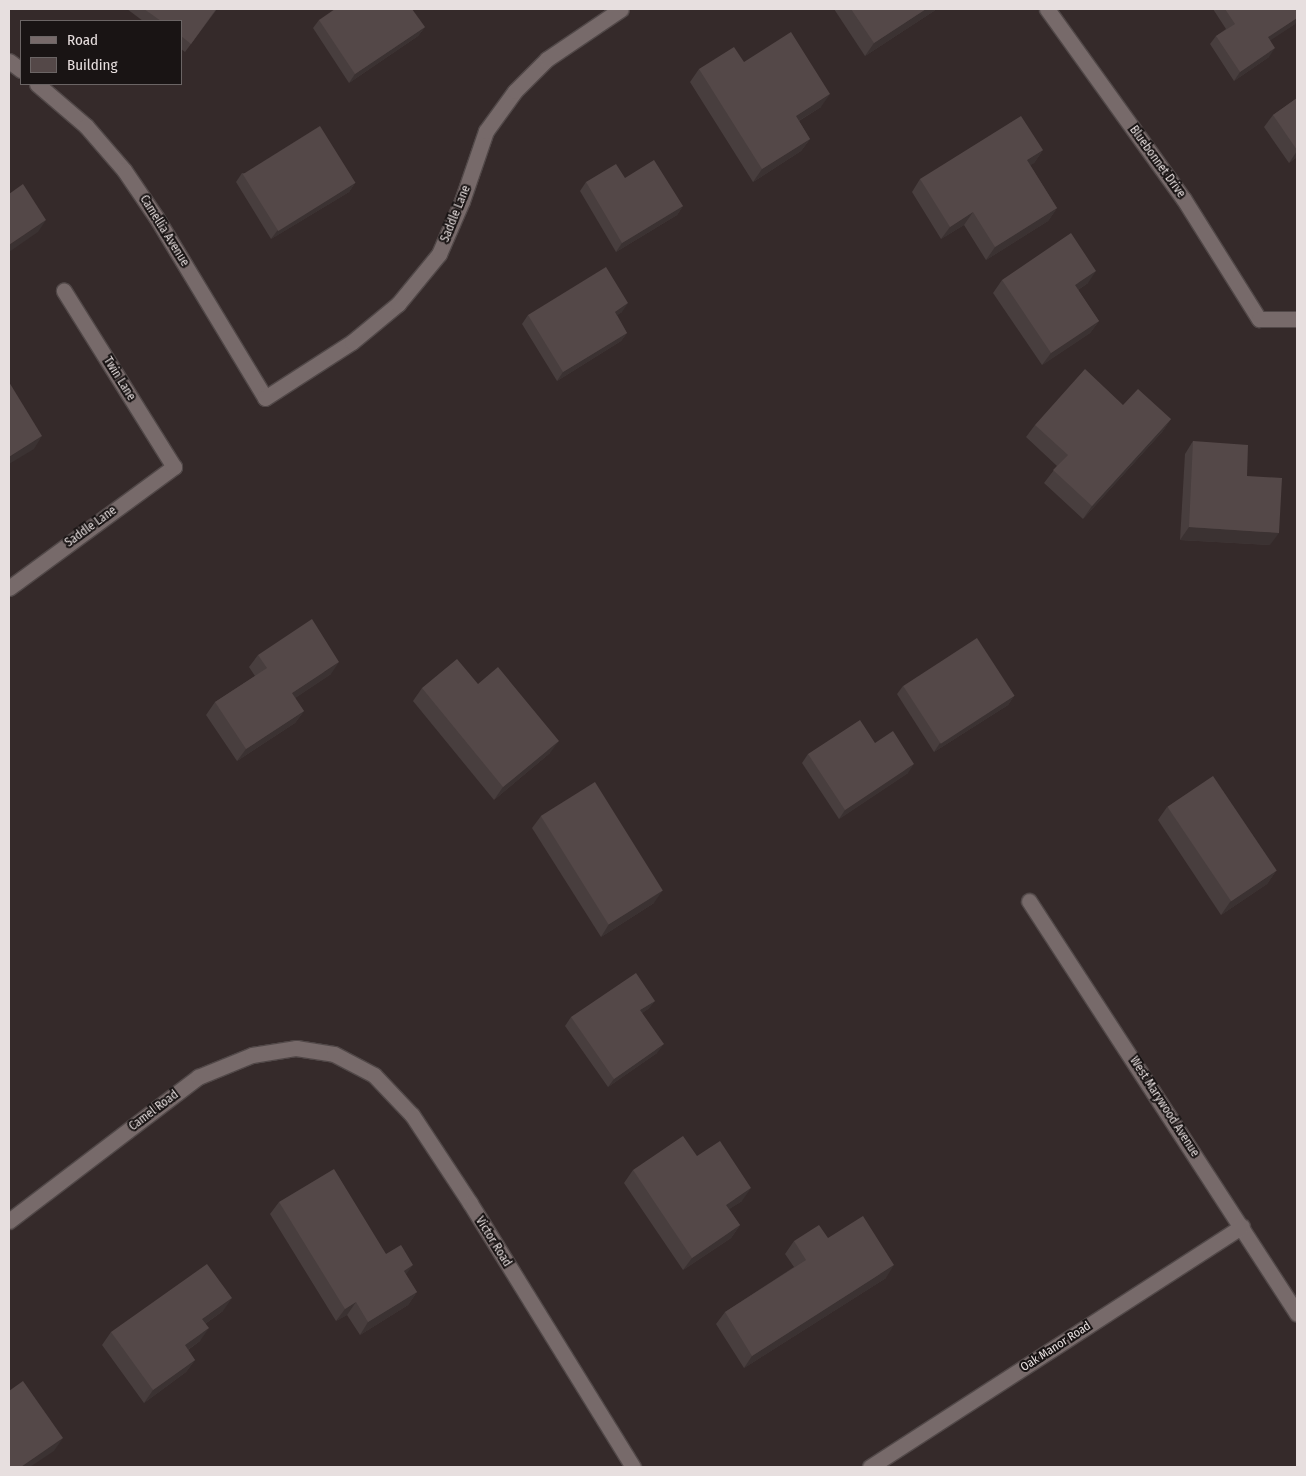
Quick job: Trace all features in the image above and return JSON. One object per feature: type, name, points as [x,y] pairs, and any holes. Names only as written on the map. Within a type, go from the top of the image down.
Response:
[{"type":"street","name":"Saddle Lane","points":[[265,398],[352,342],[398,304],[439,254],[462,201],[486,131],[515,91],[547,59],[621,9]]},
{"type":"street","name":"Bluebonnet Drive","points":[[1047,9],[1183,198],[1259,319],[1297,319]]},
{"type":"street","points":[[9,61],[20,69]]},
{"type":"street","name":"Camellia Avenue","points":[[38,85],[86,126],[124,170],[156,217],[265,398]]},
{"type":"street","name":"Twin Lane","points":[[64,291],[174,467]]},
{"type":"street","name":"Saddle Lane","points":[[9,588],[174,467]]},
{"type":"street","name":"West Marywood Avenue","points":[[1029,901],[1242,1226],[1297,1314]]},
{"type":"street","name":"Camel Road","points":[[9,1221],[198,1077],[252,1055],[296,1048],[320,1052]]},
{"type":"street","name":"Victor Road","points":[[320,1052],[334,1054],[374,1075],[412,1115],[470,1203],[633,1467]]},
{"type":"street","name":"Oak Manor Road","points":[[870,1467],[1242,1226]]},
{"type":"building","points":[[144,9],[216,9],[191,44],[182,37],[182,20],[160,20]]},
{"type":"building","points":[[335,9],[412,9],[425,27],[355,74],[319,20]]},
{"type":"building","points":[[851,9],[926,9],[874,43]]},
{"type":"building","points":[[1225,9],[1297,9],[1297,18],[1268,37],[1275,48],[1240,72],[1216,36],[1235,24]]},
{"type":"building","points":[[791,32],[830,94],[796,116],[810,139],[762,169],[699,69],[734,47],[744,62]]},
{"type":"building","points":[[1297,98],[1297,150],[1273,115]]},
{"type":"building","points":[[1021,116],[1043,150],[1027,160],[1057,208],[995,247],[973,212],[950,227],[920,179]]},
{"type":"building","points":[[320,126],[356,183],[278,231],[243,174]]},
{"type":"building","points":[[654,160],[683,206],[622,243],[586,182],[616,164],[625,178]]},
{"type":"building","points":[[23,184],[46,220],[9,245],[9,194]]},
{"type":"building","points":[[1071,233],[1096,271],[1075,285],[1099,321],[1051,353],[1002,280]]},
{"type":"building","points":[[606,267],[628,303],[615,312],[627,333],[563,372],[528,315]]},
{"type":"building","points":[[1085,369],[1123,405],[1138,389],[1171,419],[1092,506],[1053,470],[1068,455],[1035,425]]},
{"type":"building","points":[[9,382],[42,436],[9,457]]},
{"type":"building","points":[[1193,441],[1248,445],[1247,476],[1282,478],[1279,533],[1189,527]]},
{"type":"building","points":[[312,619],[339,662],[292,693],[304,711],[246,749],[215,702],[267,668],[258,655]]},
{"type":"building","points":[[977,638],[1015,696],[941,744],[903,686]]},
{"type":"building","points":[[457,659],[478,684],[498,667],[559,741],[503,787],[422,688]]},
{"type":"building","points":[[860,720],[875,743],[893,731],[914,764],[845,810],[808,754]]},
{"type":"building","points":[[1213,776],[1277,871],[1231,901],[1167,807]]},
{"type":"building","points":[[595,782],[663,891],[609,924],[541,816]]},
{"type":"building","points":[[636,973],[655,1001],[640,1010],[664,1044],[614,1079],[571,1017]]},
{"type":"building","points":[[683,1136],[697,1156],[720,1141],[751,1188],[726,1205],[740,1225],[692,1258],[633,1170]]},
{"type":"building","points":[[334,1169],[386,1254],[401,1245],[413,1265],[404,1271],[417,1292],[368,1322],[356,1302],[345,1309],[279,1202]]},
{"type":"building","points":[[863,1216],[894,1265],[752,1356],[725,1312],[806,1260],[794,1241],[819,1225],[828,1238]]},
{"type":"building","points":[[207,1264],[232,1298],[202,1319],[209,1328],[185,1345],[195,1360],[153,1390],[111,1332]]},
{"type":"building","points":[[23,1381],[63,1438],[21,1467],[9,1467],[9,1391]]}]
